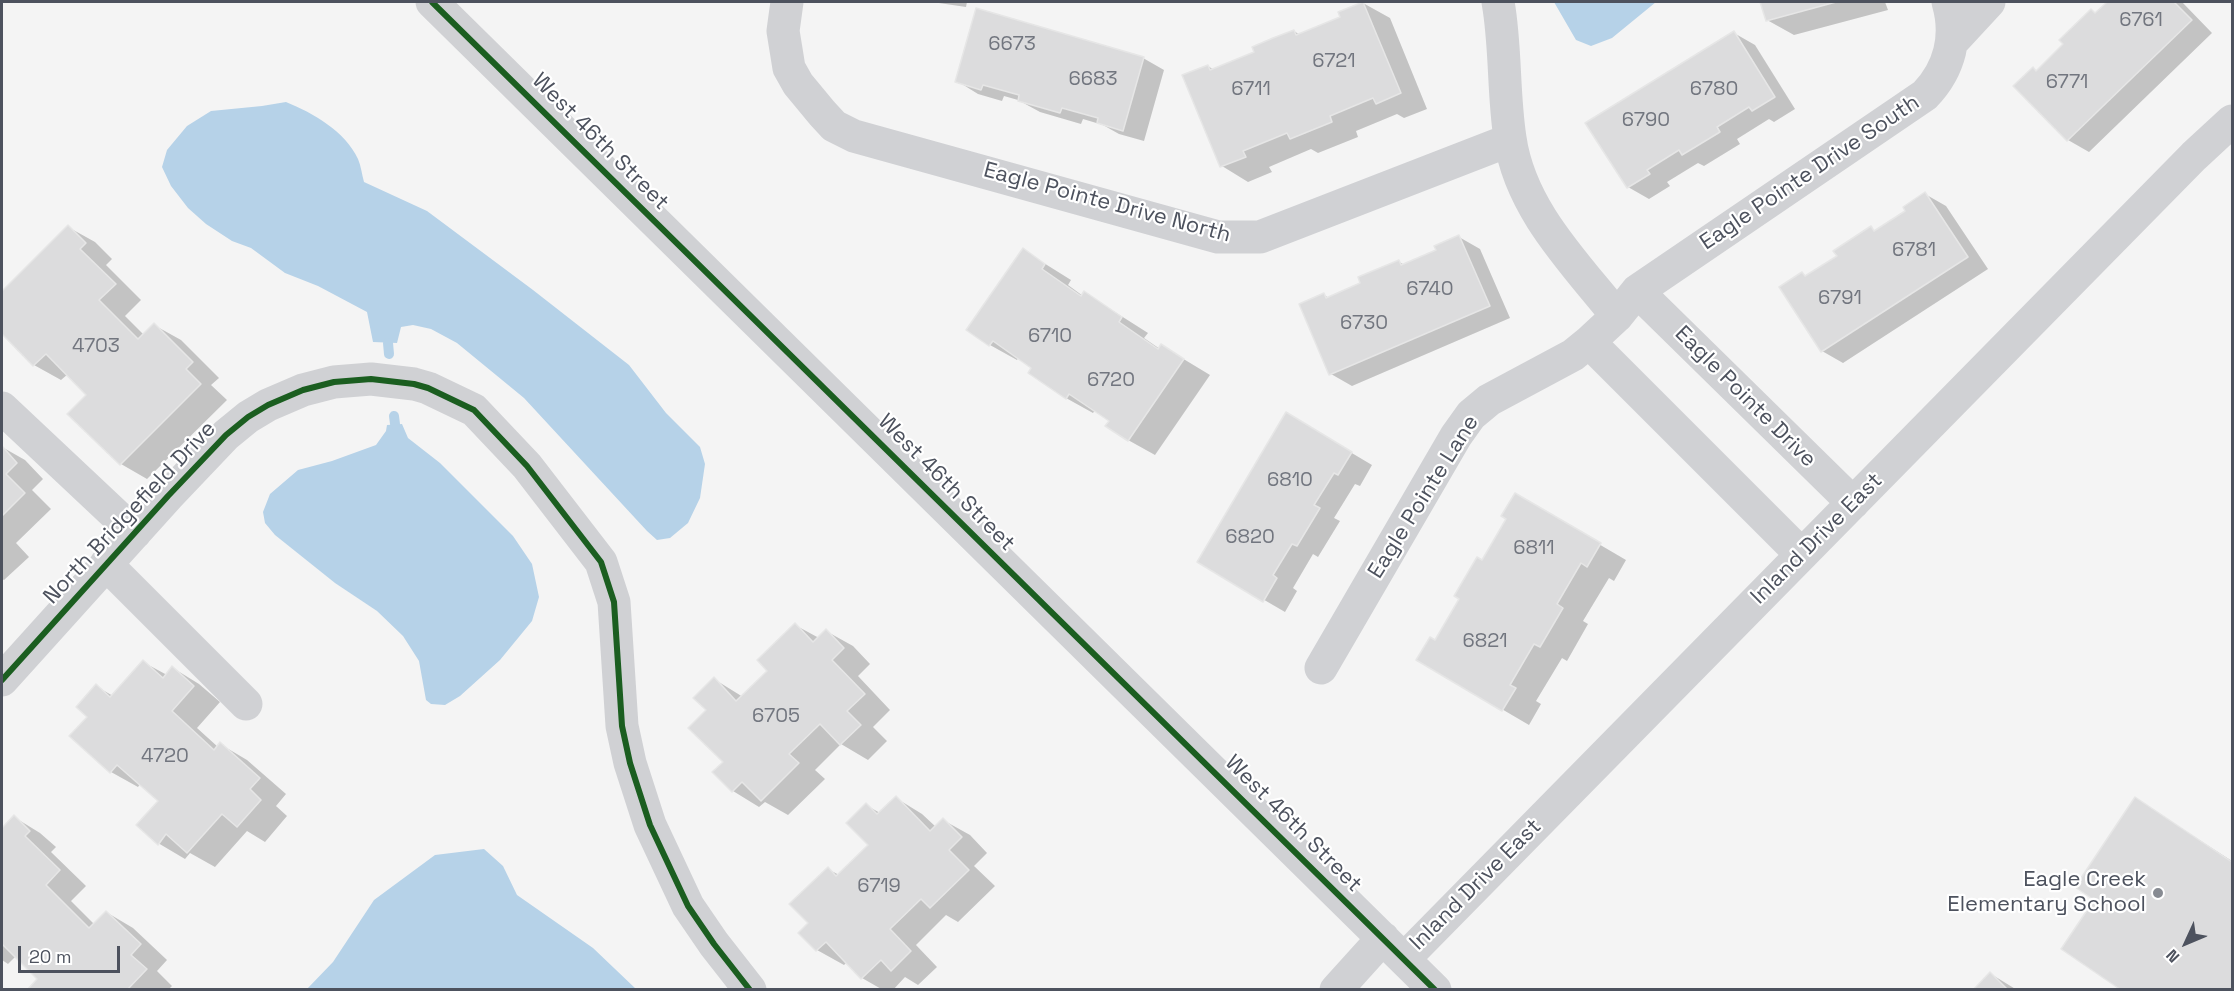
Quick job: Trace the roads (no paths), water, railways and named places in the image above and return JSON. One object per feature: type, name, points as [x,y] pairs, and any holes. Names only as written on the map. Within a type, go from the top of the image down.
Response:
[{"type":"street","name":"West 46th Street","points":[[432,2],[1409,970]]},
{"type":"street","name":"Eagle Pointe Drive North","points":[[787,2],[783,31],[789,68],[798,84],[834,126],[854,136],[1218,237],[1260,237],[1510,140]]},
{"type":"street","points":[[1498,2],[1510,140],[1514,160],[1543,224],[1617,316]]},
{"type":"street","name":"Eagle Pointe Drive South","points":[[1617,316],[1637,291],[1917,102],[1932,88],[1944,71],[1952,42],[1952,21],[1948,2]]},
{"type":"street","points":[[1952,42],[1989,2]]},
{"type":"street","name":"Inland Drive East","points":[[1336,990],[1409,970],[1802,554],[2194,156],[2232,121]]},
{"type":"street","name":"Eagle Pointe Drive","points":[[1637,291],[1853,503]]},
{"type":"street","name":"Eagle Pointe Lane","points":[[1321,668],[1456,436],[1471,415],[1498,394],[1555,365],[1589,342],[1617,316]]},
{"type":"street","points":[[1589,342],[1802,554]]},
{"type":"street","name":"North Bridgefield Drive","points":[[2,680],[226,435],[248,417],[268,405],[334,382],[371,379],[428,388],[474,410],[527,466],[601,562],[614,602],[622,726],[630,763],[650,825],[688,906],[750,990]]},
{"type":"street","points":[[2,408],[135,533]]},
{"type":"street","points":[[106,564],[246,704]]},
{"type":"water","points":[[1554,2],[1656,2],[1612,38],[1591,46],[1576,40]]},
{"type":"water","points":[[286,102],[317,117],[345,140],[358,159],[364,182],[427,211],[629,365],[666,413],[700,447],[705,464],[700,498],[688,523],[670,538],[657,540],[524,398],[457,343],[431,329],[413,325],[401,327],[397,343],[373,342],[367,312],[318,286],[285,273],[251,248],[232,241],[206,224],[188,208],[171,186],[162,167],[167,150],[187,126],[211,111]]},
{"type":"water","points":[[402,424],[408,438],[440,463],[513,536],[532,564],[539,597],[532,621],[500,660],[460,696],[445,705],[431,704],[426,700],[419,661],[403,636],[377,611],[335,583],[275,535],[265,523],[263,512],[270,494],[298,470],[332,461],[376,445],[386,431],[387,425]]},
{"type":"water","points":[[484,849],[503,866],[517,895],[593,948],[636,989],[307,989],[333,962],[374,900],[435,855]]},
{"type":"waterway","points":[[388,343],[389,354]]},
{"type":"waterway","points":[[394,416],[395,424]]},
{"type":"place","name":"Eagle Creek Elementary School","points":[[2158,893]]}]
